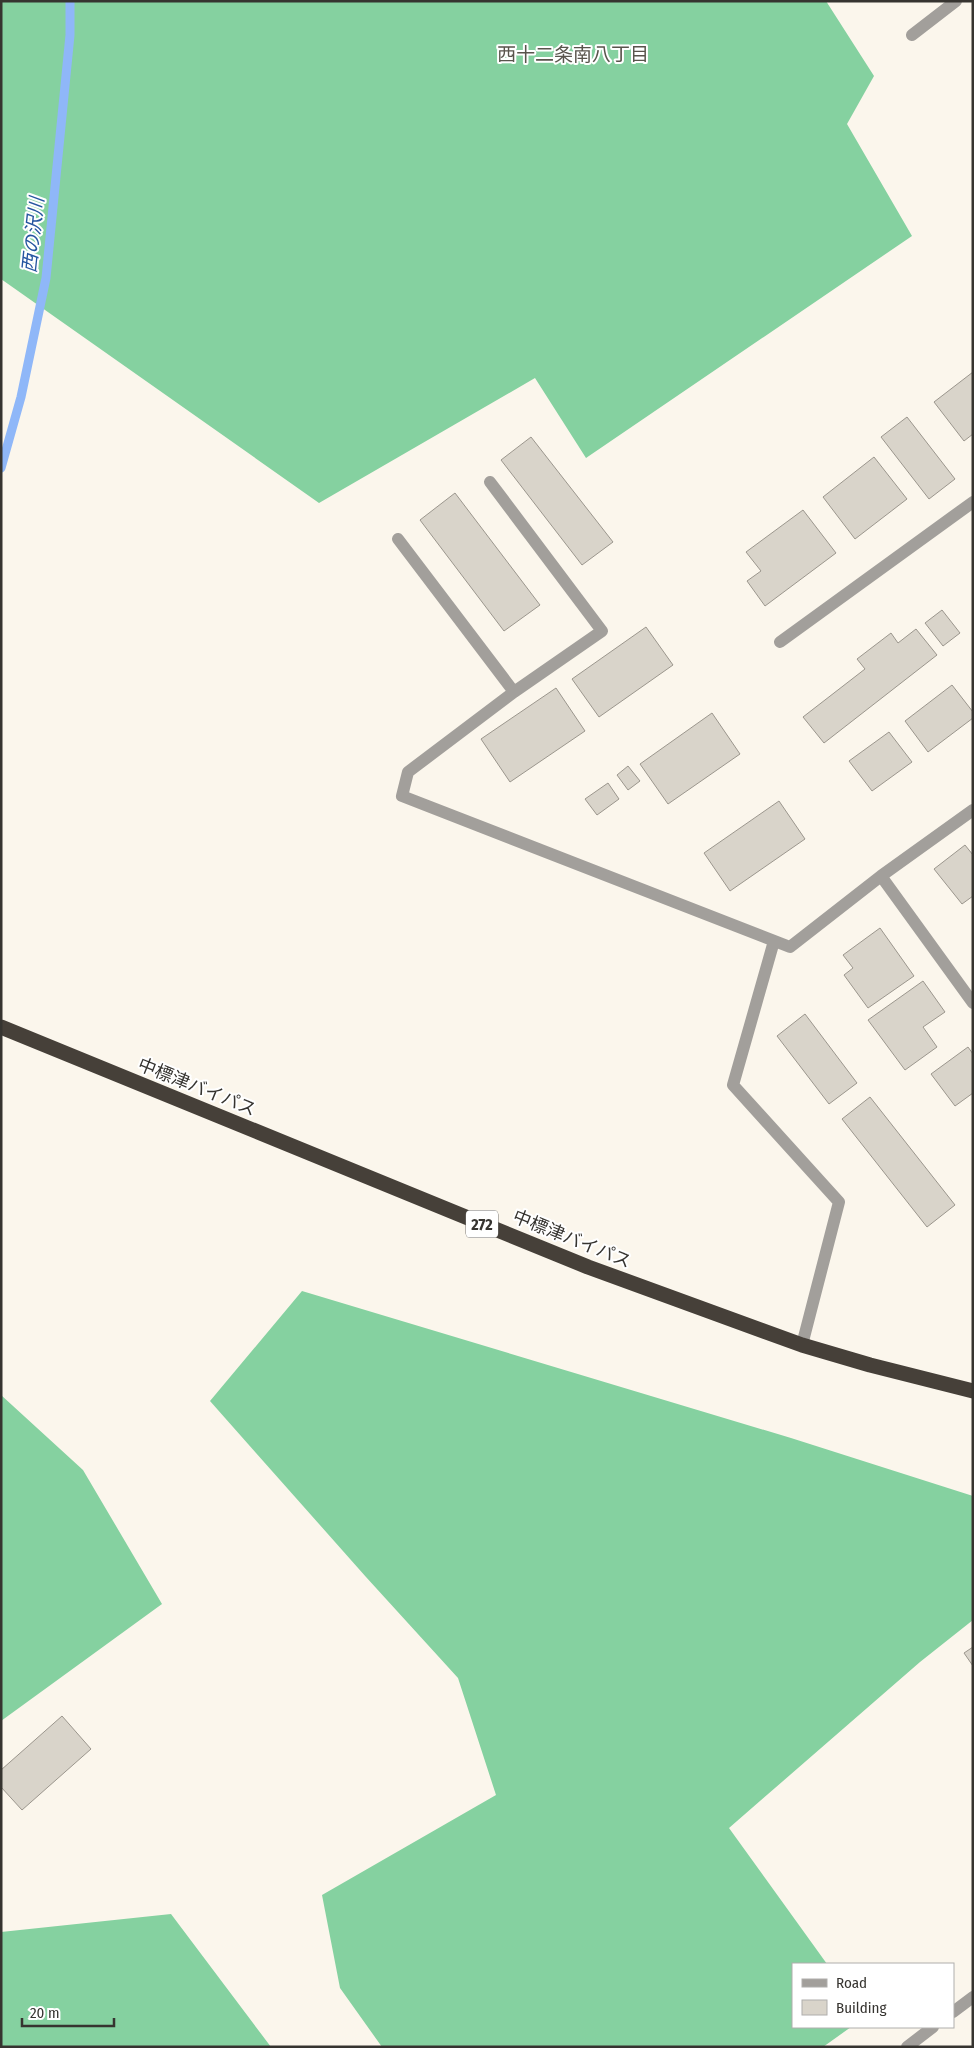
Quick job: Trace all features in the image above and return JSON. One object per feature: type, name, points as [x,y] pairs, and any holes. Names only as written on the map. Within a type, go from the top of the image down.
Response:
[{"type":"highway","name":"中標津バイパス","points":[[1,1027],[588,1267],[802,1345],[870,1365],[973,1391]]},
{"type":"street","points":[[912,35],[956,1]]},
{"type":"street","points":[[490,482],[602,631],[514,692],[408,772],[402,796],[790,948],[881,876],[973,810]]},
{"type":"street","points":[[780,642],[973,502]]},
{"type":"street","points":[[398,539],[514,692]]},
{"type":"street","points":[[881,876],[973,1003]]},
{"type":"street","points":[[774,941],[732,1085],[839,1202],[802,1345]]},
{"type":"street","points":[[954,2011],[973,1997]]},
{"type":"street","points":[[907,2047],[933,2028]]},
{"type":"green space","points":[[1,1],[826,1],[874,76],[847,124],[912,236],[586,458],[535,378],[319,503],[1,279]]},
{"type":"green space","points":[[302,1291],[791,1438],[973,1496],[973,1620],[920,1662],[729,1828],[826,1963],[792,1963],[792,2028],[850,2028],[823,2047],[382,2047],[340,1988],[322,1895],[496,1795],[458,1678],[210,1401]]},
{"type":"green space","points":[[1,1395],[83,1470],[162,1604],[1,1721]]},
{"type":"green space","points":[[171,1914],[271,2047],[1,2047],[1,1932]]},
{"type":"building","points":[[973,372],[973,434],[964,441],[934,402]]},
{"type":"building","points":[[907,417],[955,479],[929,499],[881,437]]},
{"type":"building","points":[[531,437],[613,542],[582,565],[501,460]]},
{"type":"building","points":[[874,457],[907,499],[855,539],[823,497]]},
{"type":"building","points":[[455,493],[540,605],[504,631],[420,520]]},
{"type":"building","points":[[803,510],[836,553],[765,606],[747,581],[761,571],[746,552]]},
{"type":"building","points":[[942,610],[960,633],[943,646],[925,623]]},
{"type":"building","points":[[646,627],[673,665],[599,717],[572,679]]},
{"type":"building","points":[[916,629],[937,655],[824,743],[803,717],[865,669],[857,659],[891,633],[898,643]]},
{"type":"building","points":[[952,685],[973,712],[973,718],[928,752],[905,721]]},
{"type":"building","points":[[556,688],[585,731],[510,782],[481,739]]},
{"type":"building","points":[[712,713],[740,754],[668,804],[640,764]]},
{"type":"building","points":[[889,732],[912,762],[872,791],[849,761]]},
{"type":"building","points":[[628,766],[640,781],[628,790],[617,775]]},
{"type":"building","points":[[608,783],[619,799],[597,815],[585,799]]},
{"type":"building","points":[[779,801],[805,839],[730,891],[704,853]]},
{"type":"building","points":[[965,845],[973,855],[973,896],[962,904],[934,869]]},
{"type":"building","points":[[880,928],[914,976],[868,1008],[844,975],[853,968],[843,955]]},
{"type":"building","points":[[923,981],[945,1012],[923,1027],[937,1047],[905,1070],[868,1020]]},
{"type":"building","points":[[805,1014],[857,1083],[829,1104],[777,1036]]},
{"type":"building","points":[[968,1047],[973,1054],[973,1093],[955,1106],[931,1074]]},
{"type":"building","points":[[870,1097],[955,1205],[927,1227],[842,1119]]},
{"type":"building","points":[[973,1647],[973,1666],[964,1653]]},
{"type":"building","points":[[62,1716],[91,1749],[22,1810],[1,1787],[1,1770]]},
{"type":"waterway","name":"西の沢川","points":[[1,468],[21,397],[46,278],[70,35],[70,1]]},
{"type":"district","name":"西十二条南八丁目","points":[[573,54]]}]
